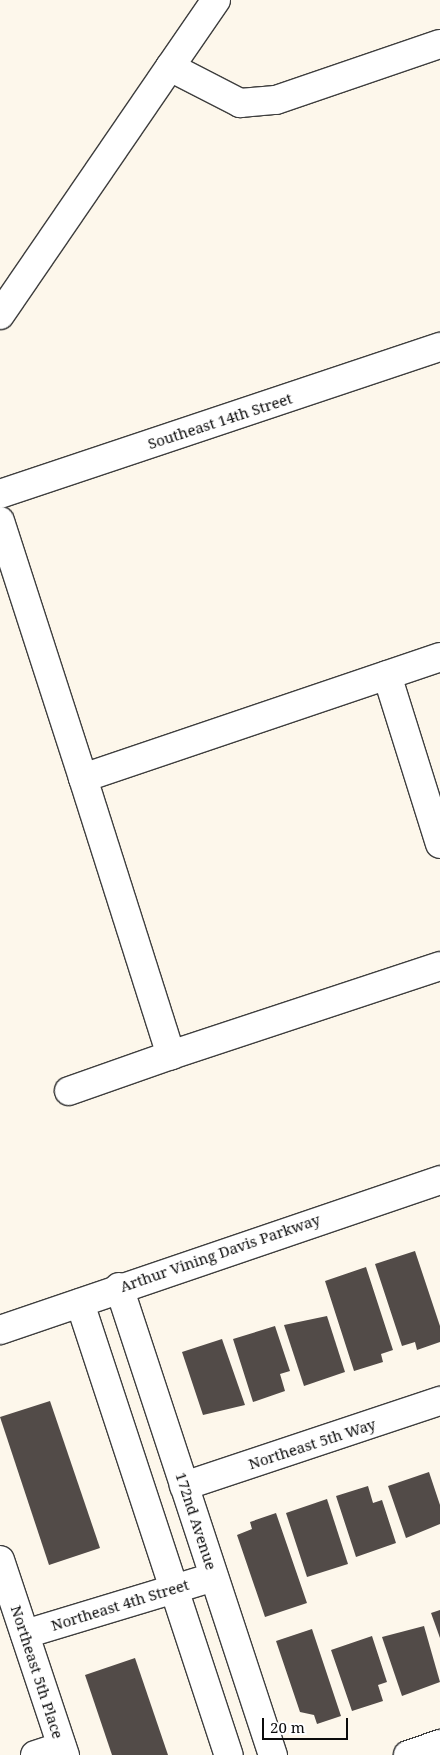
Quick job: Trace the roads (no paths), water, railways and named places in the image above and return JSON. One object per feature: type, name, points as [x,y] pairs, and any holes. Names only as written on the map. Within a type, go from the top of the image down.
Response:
[{"type":"street","points":[[0,315],[216,0]]},
{"type":"street","points":[[170,67],[240,103],[276,100],[440,44]]},
{"type":"street","name":"Southeast 14th Street","points":[[0,494],[440,348]]},
{"type":"street","points":[[0,520],[171,1055]]},
{"type":"street","points":[[83,778],[440,657]]},
{"type":"street","points":[[387,675],[440,844]]},
{"type":"street","points":[[69,1090],[440,966]]},
{"type":"street","name":"Arthur Vining Davis Parkway","points":[[0,1330],[80,1303],[119,1287],[440,1180]]},
{"type":"street","name":"172nd Avenue","points":[[119,1287],[273,1755]]},
{"type":"street","points":[[80,1303],[229,1755]]},
{"type":"street","name":"Northeast 5th Way","points":[[184,1486],[440,1402]]},
{"type":"street","name":"Northeast 5th Place","points":[[0,1560],[63,1750]]},
{"type":"street","name":"Northeast 4th Street","points":[[25,1634],[174,1587],[214,1577]]},
{"type":"street","points":[[408,1755],[440,1744]]},
{"type":"street","points":[[34,1755],[63,1750]]}]
